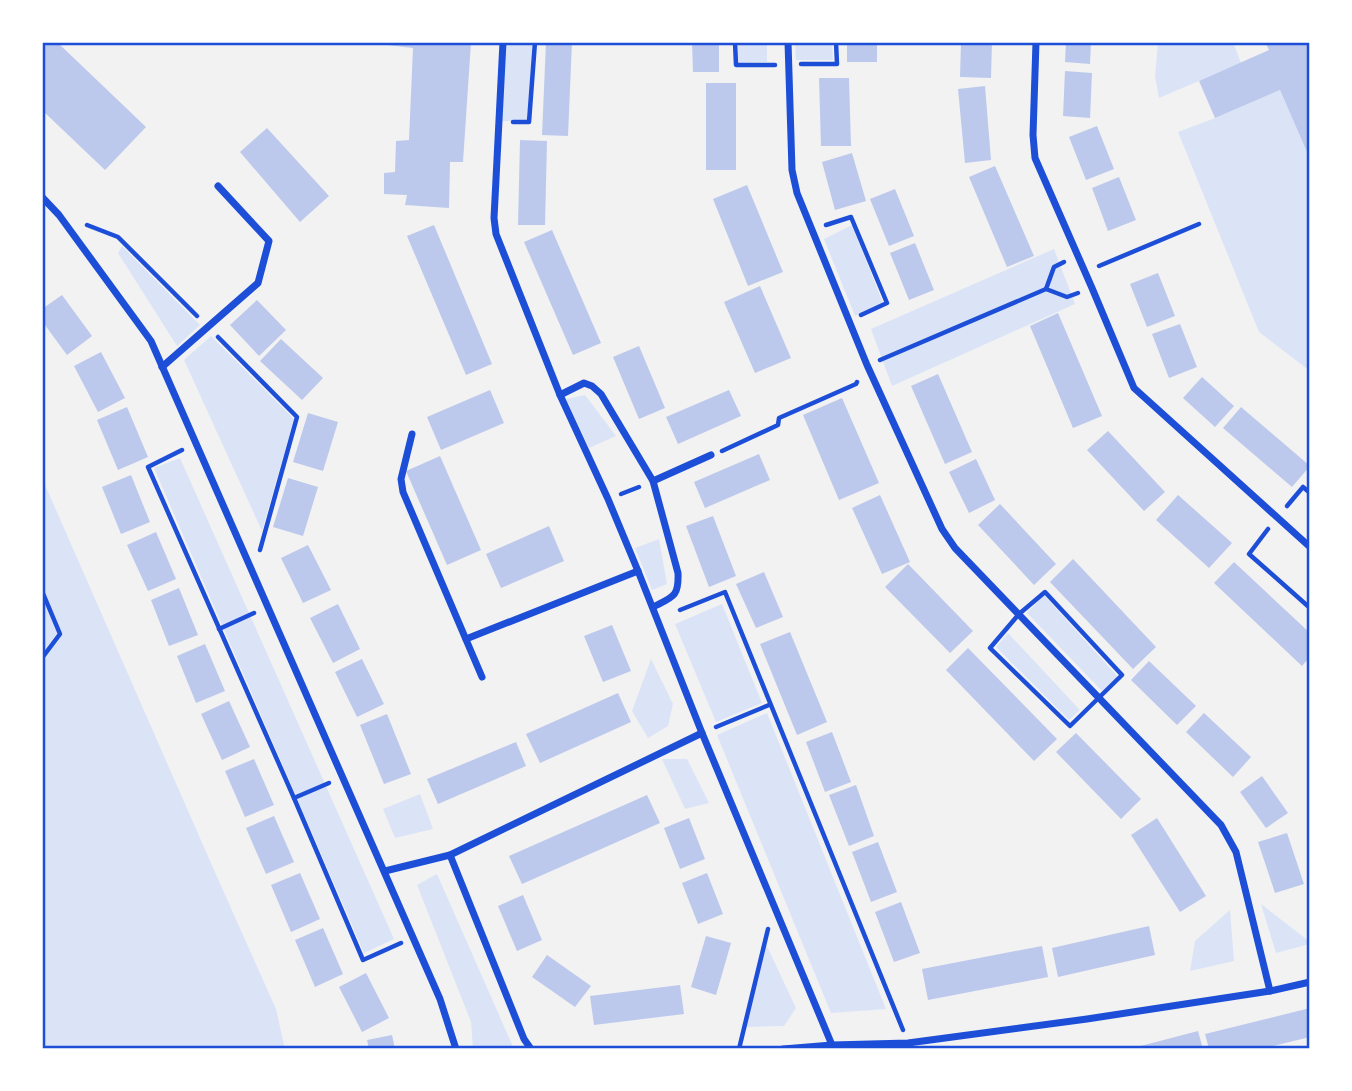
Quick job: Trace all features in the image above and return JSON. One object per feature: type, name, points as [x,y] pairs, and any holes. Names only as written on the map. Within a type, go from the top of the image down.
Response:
[{"type":"street","points":[[503,42],[494,218],[496,234],[560,395],[608,499],[832,1045]]},
{"type":"street","points":[[788,42],[792,170],[797,193],[867,365],[942,529],[955,548],[1221,825],[1237,852],[1270,991]]},
{"type":"street","points":[[1036,42],[1033,135],[1035,158],[1134,388],[1310,547]]},
{"type":"street","points":[[162,367],[258,283],[269,242],[218,186]]},
{"type":"street","points":[[42,197],[59,215],[150,341],[414,937],[440,999],[456,1049]]},
{"type":"street","points":[[560,395],[584,383],[601,394],[653,481],[678,573],[678,588],[673,597],[653,607]]},
{"type":"street","points":[[412,434],[401,479],[403,492],[482,677]]},
{"type":"street","points":[[653,481],[711,455]]},
{"type":"street","points":[[466,639],[638,571]]},
{"type":"street","points":[[385,871],[450,855],[702,733]]},
{"type":"street","points":[[450,855],[524,1040],[531,1049]]},
{"type":"street","points":[[783,1049],[908,1043],[1087,1019],[1270,991],[1310,982]]},
{"type":"path","points":[[498,121],[529,122],[535,42]]},
{"type":"path","points":[[59,215],[118,237],[297,417],[254,574]]},
{"type":"path","points":[[812,230],[851,217],[887,303],[849,321]]},
{"type":"path","points":[[1085,271],[1199,224]]},
{"type":"path","points":[[1046,289],[1055,267],[1078,255]]},
{"type":"path","points":[[882,359],[1046,289],[1067,297],[1093,288]]},
{"type":"path","points":[[731,447],[778,425],[779,418],[856,384]]},
{"type":"path","points":[[196,443],[148,467],[295,798],[363,960],[414,937]]},
{"type":"path","points":[[628,491],[638,487]]},
{"type":"path","points":[[1310,493],[1303,487],[1249,554],[1310,608]]},
{"type":"path","points":[[42,591],[60,634],[42,657]]},
{"type":"path","points":[[657,620],[724,592],[908,1043]]},
{"type":"path","points":[[219,629],[268,607]]},
{"type":"path","points":[[702,733],[769,705]]},
{"type":"path","points":[[295,798],[343,777]]},
{"type":"path","points":[[739,1049],[774,904]]},
{"type":"shaded area","points":[[505,42],[533,42],[527,121],[502,121]]},
{"type":"shaded area","points":[[738,42],[767,42],[767,62],[738,63]]},
{"type":"shaded area","points":[[795,42],[832,42],[833,60],[796,60]]},
{"type":"shaded area","points":[[1158,42],[1233,42],[1241,63],[1159,98],[1155,76]]},
{"type":"shaded area","points":[[1280,90],[1310,159],[1310,371],[1259,332],[1178,132]]},
{"type":"shaded area","points":[[852,225],[883,303],[855,316],[824,239]]},
{"type":"shaded area","points":[[122,246],[200,325],[177,346],[118,253]]},
{"type":"shaded area","points":[[1054,249],[1075,304],[892,386],[871,329]]},
{"type":"shaded area","points":[[211,336],[294,419],[262,531],[184,360]]},
{"type":"shaded area","points":[[585,395],[616,436],[589,448],[566,399]]},
{"type":"shaded area","points":[[180,458],[394,939],[364,953],[154,468]]},
{"type":"shaded area","points":[[42,478],[276,1009],[285,1049],[42,1049]]},
{"type":"shaded area","points":[[659,539],[667,584],[652,590],[635,548]]},
{"type":"shaded area","points":[[1044,595],[1118,677],[1102,691],[1027,613]]},
{"type":"shaded area","points":[[722,604],[762,703],[716,722],[675,624]]},
{"type":"shaded area","points":[[1008,633],[1080,710],[1069,720],[996,647]]},
{"type":"shaded area","points":[[651,659],[673,704],[668,726],[648,738],[632,711]]},
{"type":"shaded area","points":[[767,713],[886,1009],[831,1013],[717,735]]},
{"type":"shaded area","points":[[662,759],[687,759],[709,803],[685,809]]},
{"type":"shaded area","points":[[420,794],[433,829],[395,838],[383,809]]},
{"type":"shaded area","points":[[437,874],[514,1049],[473,1049],[471,1022],[417,885]]},
{"type":"shaded area","points":[[1261,904],[1310,942],[1310,944],[1276,953]]},
{"type":"shaded area","points":[[1230,910],[1234,961],[1190,971],[1195,941]]},
{"type":"shaded area","points":[[766,944],[796,1008],[784,1026],[745,1027]]},
{"type":"building","points":[[47,42],[57,42],[146,127],[105,170],[42,110],[42,47]]},
{"type":"building","points":[[379,42],[471,42],[463,162],[450,162],[449,208],[405,205],[407,195],[384,194],[384,173],[395,172],[396,141],[409,140],[413,48]]},
{"type":"building","points":[[546,42],[572,42],[568,136],[542,135]]},
{"type":"building","points":[[692,42],[719,42],[719,72],[693,72]]},
{"type":"building","points":[[847,42],[877,42],[877,62],[847,62]]},
{"type":"building","points":[[961,42],[992,42],[991,78],[960,77]]},
{"type":"building","points":[[1066,42],[1091,42],[1090,64],[1065,62]]},
{"type":"building","points":[[1265,42],[1310,42],[1310,159],[1280,90],[1215,118],[1199,81],[1269,50]]},
{"type":"building","points":[[1065,71],[1092,73],[1090,118],[1063,116]]},
{"type":"building","points":[[819,78],[849,78],[851,146],[821,146]]},
{"type":"building","points":[[706,83],[736,83],[736,170],[706,170]]},
{"type":"building","points":[[985,86],[991,160],[965,163],[958,89]]},
{"type":"building","points":[[1097,126],[1114,169],[1086,180],[1069,137]]},
{"type":"building","points":[[267,128],[329,196],[300,222],[240,152]]},
{"type":"building","points":[[520,140],[547,141],[545,225],[518,225]]},
{"type":"building","points":[[852,153],[866,201],[835,210],[822,162]]},
{"type":"building","points":[[995,166],[1034,256],[1007,267],[969,177]]},
{"type":"building","points":[[1119,177],[1136,220],[1108,231],[1092,188]]},
{"type":"building","points":[[747,185],[783,272],[748,286],[713,199]]},
{"type":"building","points":[[895,189],[914,236],[889,246],[870,199]]},
{"type":"building","points":[[434,225],[492,364],[466,375],[407,236]]},
{"type":"building","points":[[552,230],[601,343],[573,355],[524,242]]},
{"type":"building","points":[[915,243],[934,290],[909,300],[890,253]]},
{"type":"building","points":[[1158,273],[1175,316],[1147,327],[1130,284]]},
{"type":"building","points":[[760,286],[791,358],[755,373],[724,302]]},
{"type":"building","points":[[62,295],[92,336],[67,355],[42,321],[42,309]]},
{"type":"building","points":[[257,300],[286,330],[259,356],[230,325]]},
{"type":"building","points":[[1058,313],[1102,416],[1073,428],[1030,326]]},
{"type":"building","points":[[1180,324],[1197,367],[1169,378],[1152,334]]},
{"type":"building","points":[[281,339],[323,378],[302,400],[260,361]]},
{"type":"building","points":[[639,346],[665,408],[639,419],[613,357]]},
{"type":"building","points":[[101,352],[125,398],[98,412],[74,366]]},
{"type":"building","points":[[938,374],[972,452],[945,464],[911,386]]},
{"type":"building","points":[[1202,377],[1234,406],[1215,427],[1183,398]]},
{"type":"building","points":[[490,390],[504,423],[441,450],[427,417]]},
{"type":"building","points":[[729,390],[741,416],[678,444],[666,417]]},
{"type":"building","points":[[842,398],[879,483],[839,500],[803,415]]},
{"type":"building","points":[[127,407],[148,457],[118,470],[97,420]]},
{"type":"building","points":[[1241,407],[1310,466],[1292,487],[1223,428]]},
{"type":"building","points":[[308,413],[338,422],[323,471],[293,462]]},
{"type":"building","points":[[1108,431],[1165,492],[1144,511],[1087,450]]},
{"type":"building","points":[[759,454],[770,480],[705,508],[694,482]]},
{"type":"building","points":[[440,456],[481,550],[447,565],[406,471]]},
{"type":"building","points":[[976,459],[995,500],[969,513],[949,472]]},
{"type":"building","points":[[131,475],[150,522],[121,534],[102,487]]},
{"type":"building","points":[[288,478],[318,487],[303,536],[273,527]]},
{"type":"building","points":[[880,495],[910,562],[882,574],[852,508]]},
{"type":"building","points":[[1178,495],[1232,543],[1209,568],[1156,520]]},
{"type":"building","points":[[1000,504],[1056,564],[1034,585],[978,525]]},
{"type":"building","points":[[713,516],[736,576],[709,587],[686,526]]},
{"type":"building","points":[[549,526],[564,561],[501,588],[486,554]]},
{"type":"building","points":[[156,532],[176,579],[148,591],[127,545]]},
{"type":"building","points":[[308,545],[331,590],[303,603],[281,558]]},
{"type":"building","points":[[1073,559],[1156,647],[1133,669],[1050,582]]},
{"type":"building","points":[[1234,562],[1310,633],[1310,657],[1302,666],[1214,583]]},
{"type":"building","points":[[908,564],[973,631],[950,653],[885,587]]},
{"type":"building","points":[[764,572],[783,617],[756,628],[736,584]]},
{"type":"building","points":[[179,588],[198,635],[169,646],[151,600]]},
{"type":"building","points":[[338,604],[360,649],[333,663],[310,618]]},
{"type":"building","points":[[612,625],[631,671],[603,682],[584,636]]},
{"type":"building","points":[[790,632],[827,722],[797,735],[760,644]]},
{"type":"building","points":[[205,644],[225,691],[196,703],[177,656]]},
{"type":"building","points":[[968,648],[1057,739],[1034,761],[946,670]]},
{"type":"building","points":[[362,659],[384,704],[357,717],[335,672]]},
{"type":"building","points":[[1149,661],[1196,706],[1177,725],[1131,680]]},
{"type":"building","points":[[618,693],[631,722],[540,763],[526,734]]},
{"type":"building","points":[[229,701],[250,747],[222,760],[201,714]]},
{"type":"building","points":[[1204,713],[1251,757],[1233,777],[1186,732]]},
{"type":"building","points":[[387,714],[411,774],[384,784],[360,725]]},
{"type":"building","points":[[832,732],[851,782],[825,792],[806,742]]},
{"type":"building","points":[[1076,733],[1141,799],[1121,819],[1056,752]]},
{"type":"building","points":[[516,742],[526,766],[438,804],[427,779]]},
{"type":"building","points":[[254,759],[274,805],[245,817],[225,771]]},
{"type":"building","points":[[1262,776],[1288,813],[1266,828],[1240,792]]},
{"type":"building","points":[[856,785],[874,836],[849,846],[829,795]]},
{"type":"building","points":[[647,795],[660,823],[522,884],[509,856]]},
{"type":"building","points":[[274,816],[294,862],[266,874],[246,828]]},
{"type":"building","points":[[689,818],[705,859],[680,869],[664,828]]},
{"type":"building","points":[[1157,818],[1206,896],[1180,912],[1131,835]]},
{"type":"building","points":[[1287,833],[1304,884],[1275,893],[1258,842]]},
{"type":"building","points":[[878,842],[897,892],[871,902],[852,852]]},
{"type":"building","points":[[300,873],[320,919],[291,932],[271,885]]},
{"type":"building","points":[[707,873],[723,914],[698,924],[682,883]]},
{"type":"building","points":[[523,895],[542,940],[517,951],[498,906]]},
{"type":"building","points":[[901,902],[920,953],[894,962],[875,912]]},
{"type":"building","points":[[1149,926],[1155,955],[1058,977],[1052,948]]},
{"type":"building","points":[[323,928],[343,974],[315,987],[295,940]]},
{"type":"building","points":[[706,936],[731,943],[716,995],[691,987]]},
{"type":"building","points":[[1042,946],[1048,977],[928,1000],[922,969]]},
{"type":"building","points":[[547,955],[591,986],[575,1007],[532,977]]},
{"type":"building","points":[[366,973],[389,1018],[362,1032],[339,987]]},
{"type":"building","points":[[680,985],[684,1014],[594,1025],[590,996]]},
{"type":"building","points":[[1310,1008],[1310,1037],[1261,1049],[1209,1049],[1205,1034]]},
{"type":"building","points":[[1198,1031],[1203,1049],[1133,1048]]},
{"type":"building","points":[[392,1035],[395,1049],[369,1049],[367,1040]]}]
